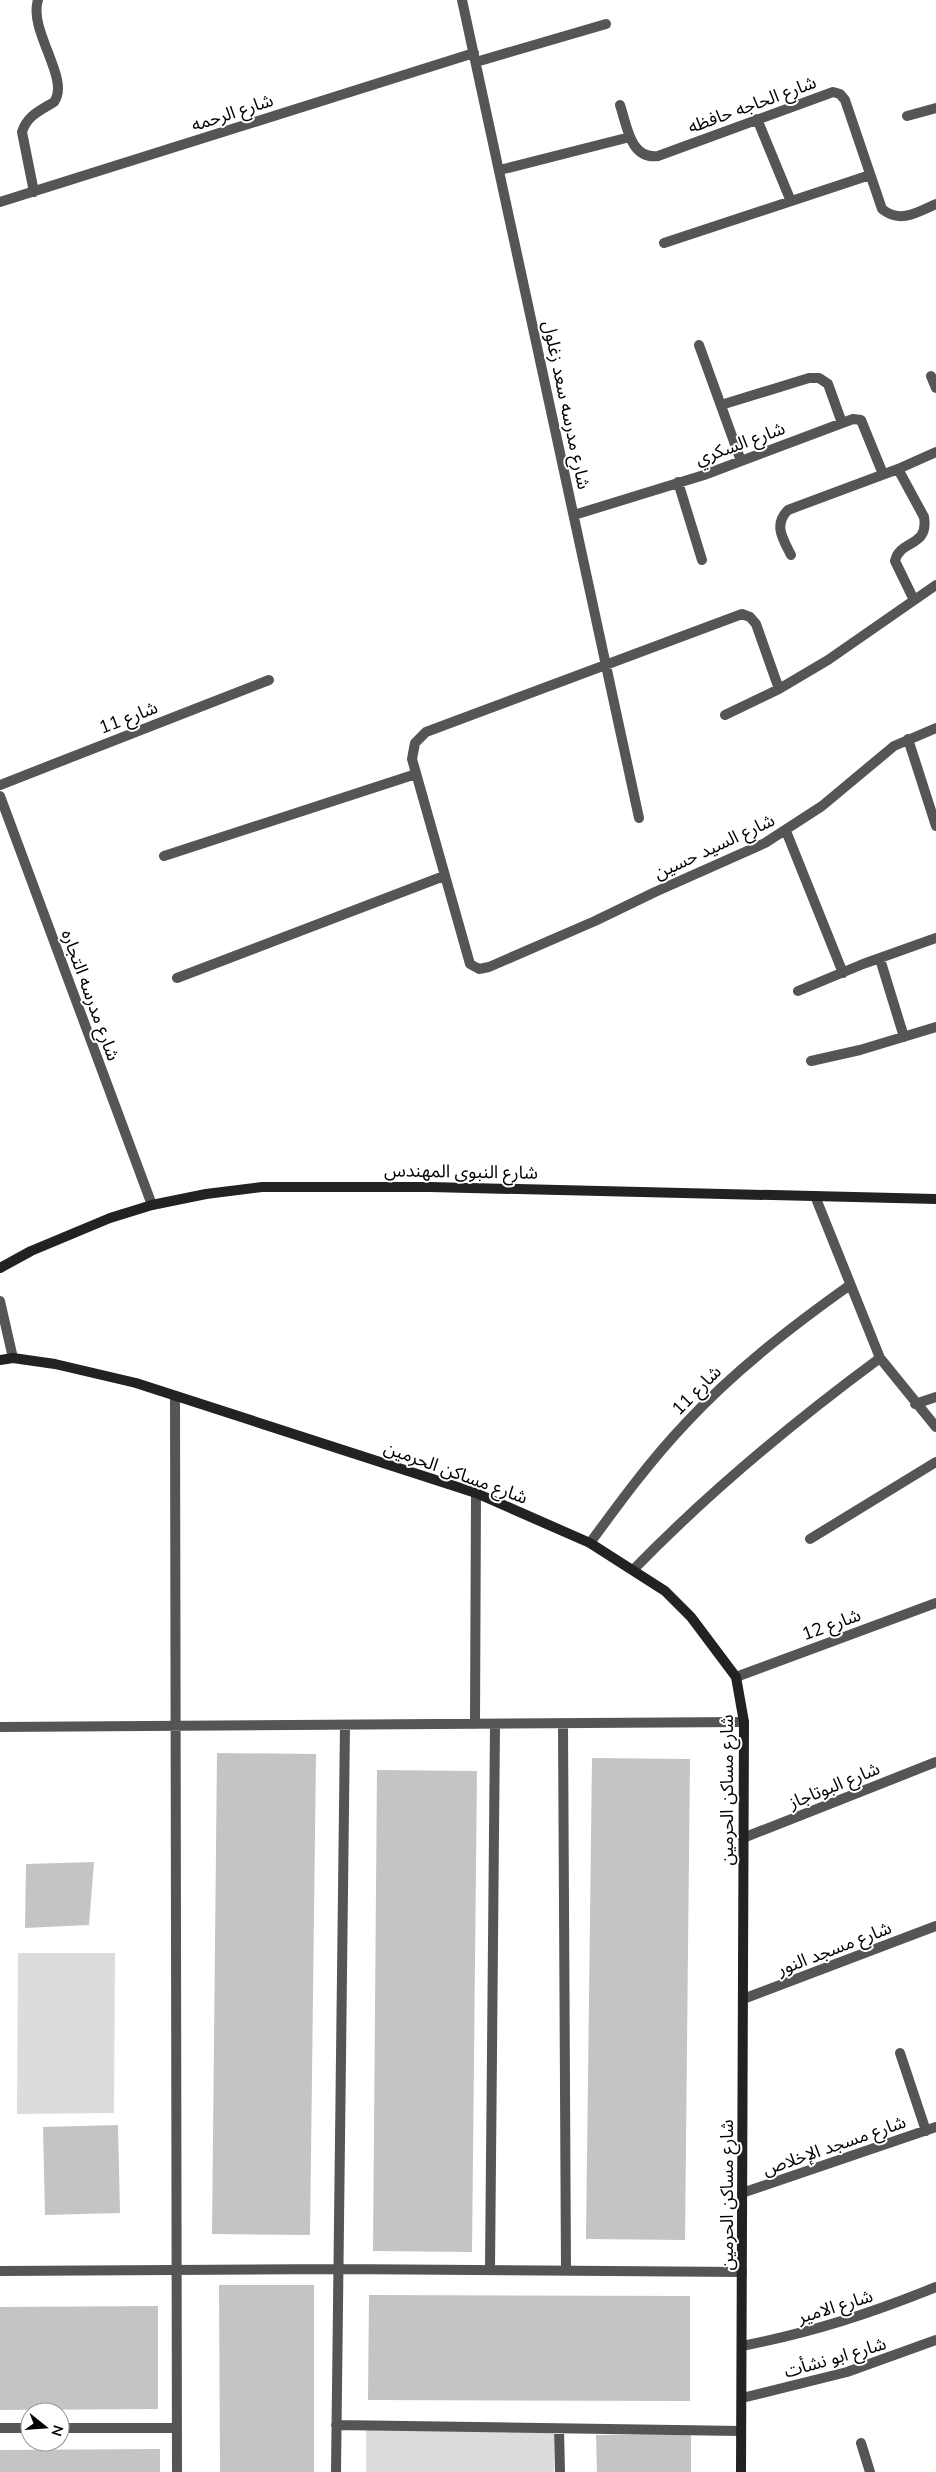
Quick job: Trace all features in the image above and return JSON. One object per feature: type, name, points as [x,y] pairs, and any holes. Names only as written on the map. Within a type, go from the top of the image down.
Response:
[{"type":"street","points":[[34,192],[22,132],[25,123],[31,116],[54,102],[59,87],[39,30],[35,8],[38,0]]},
{"type":"street","name":"شارع مدرسه سعد زغلول","points":[[462,0],[639,818]]},
{"type":"street","name":"شارع الرحمه","points":[[0,202],[475,58],[606,24]]},
{"type":"street","name":"شارع الحاجه حافظه","points":[[620,105],[635,149],[641,155],[649,157],[658,156],[826,93],[840,94],[845,100],[882,209],[888,214],[904,217],[936,204]]},
{"type":"street","points":[[907,116],[936,108]]},
{"type":"street","points":[[758,118],[790,200]]},
{"type":"street","points":[[500,170],[630,136]]},
{"type":"street","points":[[664,243],[870,175]]},
{"type":"street","points":[[699,345],[741,461]]},
{"type":"street","points":[[932,376],[936,388]]},
{"type":"street","points":[[721,405],[808,378],[819,378],[828,384],[842,423]]},
{"type":"street","name":"شارع السكري","points":[[574,515],[741,461],[853,419],[861,420],[883,474]]},
{"type":"street","points":[[791,556],[779,528],[783,515],[788,510],[898,469],[936,452]]},
{"type":"street","points":[[898,469],[924,516],[925,524],[919,539],[900,551],[895,561],[914,600]]},
{"type":"street","points":[[678,482],[702,560]]},
{"type":"street","points":[[725,715],[779,689],[828,660],[936,585]]},
{"type":"street","points":[[177,978],[444,876],[412,759],[415,743],[426,732],[742,614],[750,617],[756,624],[779,689]]},
{"type":"street","name":"شارع 11","points":[[0,785],[269,680]]},
{"type":"street","name":"شارع السيد حسين","points":[[444,876],[470,964],[479,969],[489,967],[765,843],[822,806],[887,751],[908,738],[936,728]]},
{"type":"street","points":[[908,738],[932,798],[936,826]]},
{"type":"street","points":[[164,856],[416,774]]},
{"type":"street","name":"شارع مدرسه التجاره","points":[[1,799],[152,1205]]},
{"type":"street","points":[[786,831],[842,972]]},
{"type":"street","points":[[798,991],[842,972],[936,938]]},
{"type":"street","points":[[880,959],[904,1037]]},
{"type":"street","points":[[811,1061],[860,1050],[936,1027]]},
{"type":"street","name":"شارع النبوى المهندس","points":[[0,1268],[30,1251],[70,1233],[152,1205],[262,1187],[318,1186],[936,1199]]},
{"type":"street","points":[[815,1196],[880,1358],[915,1404],[936,1427]]},
{"type":"street","name":"شارع 11","points":[[590,1543],[637,1478],[685,1424],[736,1373],[785,1333],[850,1285]]},
{"type":"street","points":[[0,1301],[13,1358],[0,1360]]},
{"type":"street","name":"شارع مساكن الحرمين","points":[[13,1358],[96,1372],[476,1492],[590,1543],[634,1569],[665,1591],[691,1617],[736,1677],[744,1722],[741,2472]]},
{"type":"street","points":[[634,1569],[682,1520],[729,1477],[828,1396],[880,1358]]},
{"type":"street","points":[[175,1396],[177,2472]]},
{"type":"street","points":[[915,1404],[936,1397]]},
{"type":"street","points":[[810,1540],[936,1462]]},
{"type":"street","points":[[475,1724],[476,1492]]},
{"type":"street","name":"شارع 12","points":[[736,1677],[936,1603]]},
{"type":"street","points":[[0,1727],[744,1722]]},
{"type":"street","points":[[490,2269],[495,1724]]},
{"type":"street","points":[[563,1724],[566,2270]]},
{"type":"street","points":[[336,2472],[345,1725]]},
{"type":"street","name":"شارع البوتاجاز","points":[[743,1838],[936,1762]]},
{"type":"street","name":"شارع مسجد النور","points":[[743,1999],[936,1926]]},
{"type":"street","points":[[900,2053],[931,2129]]},
{"type":"street","name":"شارع مسجد الإخلاص","points":[[742,2193],[931,2129]]},
{"type":"street","points":[[0,2271],[490,2269],[742,2272]]},
{"type":"street","name":"شارع الامير","points":[[742,2346],[790,2337],[837,2324],[936,2287]]},
{"type":"street","name":"شارع ابو نشأت","points":[[742,2398],[847,2372],[936,2340]]},
{"type":"street","points":[[336,2425],[741,2431]]},
{"type":"street","points":[[0,2428],[20,2428]]},
{"type":"street","points":[[70,2428],[177,2428]]},
{"type":"street","points":[[559,2429],[560,2472]]},
{"type":"street","points":[[861,2443],[870,2472]]},
{"type":"shaded area","points":[[18,1953],[115,1953],[114,2113],[17,2114]]},
{"type":"shaded area","points":[[366,2427],[554,2427],[554,2472],[366,2472]]},
{"type":"building","points":[[217,1753],[316,1754],[310,2235],[212,2234]]},
{"type":"building","points":[[592,1758],[690,1759],[685,2240],[586,2239]]},
{"type":"building","points":[[377,1770],[477,1771],[472,2252],[373,2251]]},
{"type":"building","points":[[94,1862],[89,1925],[25,1928],[26,1864]]},
{"type":"building","points":[[118,2125],[120,2213],[45,2215],[43,2127]]},
{"type":"building","points":[[219,2285],[314,2285],[314,2472],[220,2472]]},
{"type":"building","points":[[369,2295],[690,2296],[690,2401],[368,2400]]},
{"type":"building","points":[[158,2306],[158,2409],[70,2410],[70,2402],[20,2402],[20,2410],[0,2410],[0,2307]]},
{"type":"building","points":[[691,2434],[691,2472],[597,2472],[596,2435]]},
{"type":"building","points":[[160,2449],[160,2472],[0,2472],[0,2450],[70,2452],[70,2450]]}]
